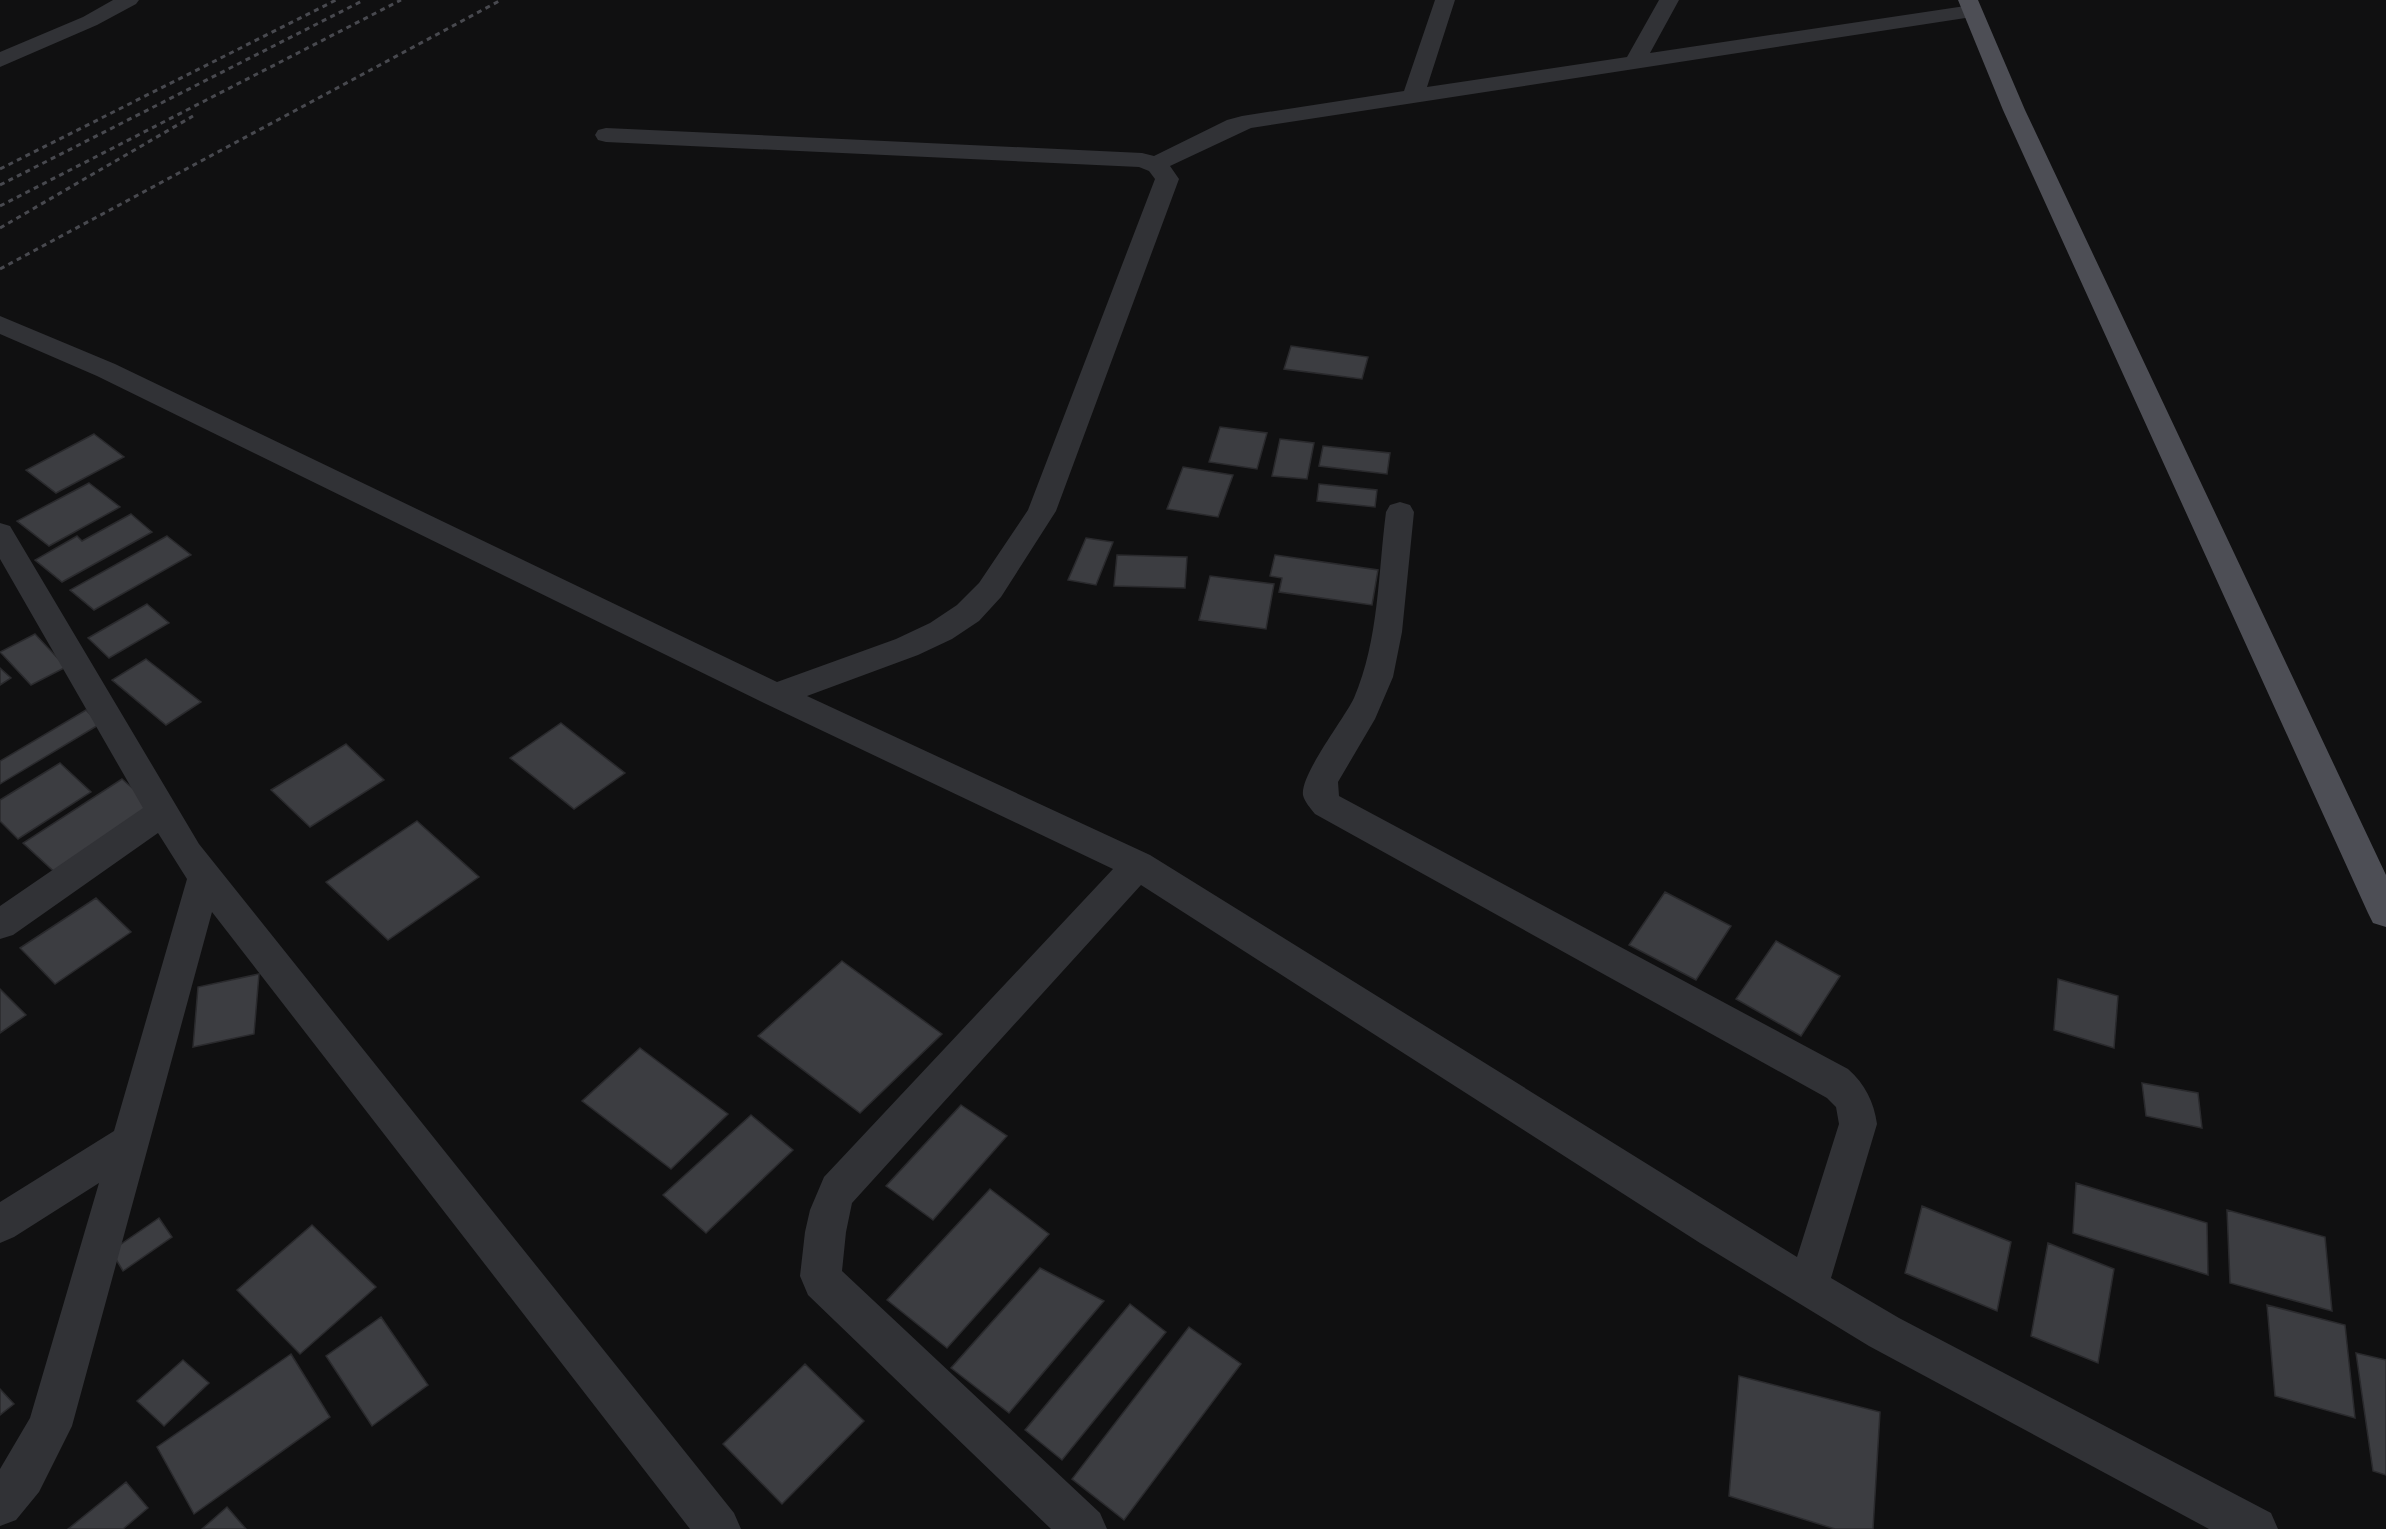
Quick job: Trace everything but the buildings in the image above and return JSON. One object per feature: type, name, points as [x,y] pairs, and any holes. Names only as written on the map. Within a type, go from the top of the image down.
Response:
[{"type":"main road","points":[[1970,5],[2019,121],[2386,913]]},
{"type":"street","points":[[0,60],[90,21],[129,0]]},
{"type":"street","points":[[1413,96],[1445,0]]},
{"type":"street","points":[[1635,62],[1669,0]]},
{"type":"street","points":[[1156,164],[1235,125],[1250,121],[1635,62],[1970,5]]},
{"type":"street","points":[[606,135],[1142,160],[1156,164],[1167,179],[1045,503],[990,590],[968,613],[932,635],[907,647],[775,695]]},
{"type":"street","points":[[7,336],[106,370],[775,695],[1138,865],[1808,1287],[1884,1332],[2255,1529]]},
{"type":"street","points":[[1400,512],[1384,645],[1377,673],[1370,697],[1321,781],[1320,795],[1327,805],[1835,1081],[1850,1093],[1856,1108],[1858,1125],[1808,1287]]},
{"type":"street","points":[[0,533],[187,854],[718,1529]]},
{"type":"street","points":[[0,925],[163,813]]},
{"type":"street","points":[[1084,1529],[821,1276],[832,1199],[838,1190],[1138,865]]},
{"type":"street","points":[[0,1504],[23,1476],[50,1426],[205,876]]},
{"type":"street","points":[[0,1224],[130,1142]]},
{"type":"railway","points":[[0,169],[336,0]]},
{"type":"railway","points":[[0,185],[364,0]]},
{"type":"railway","points":[[0,206],[401,0]]},
{"type":"railway","points":[[0,269],[501,0]]},
{"type":"railway","points":[[0,228],[193,116]]}]
